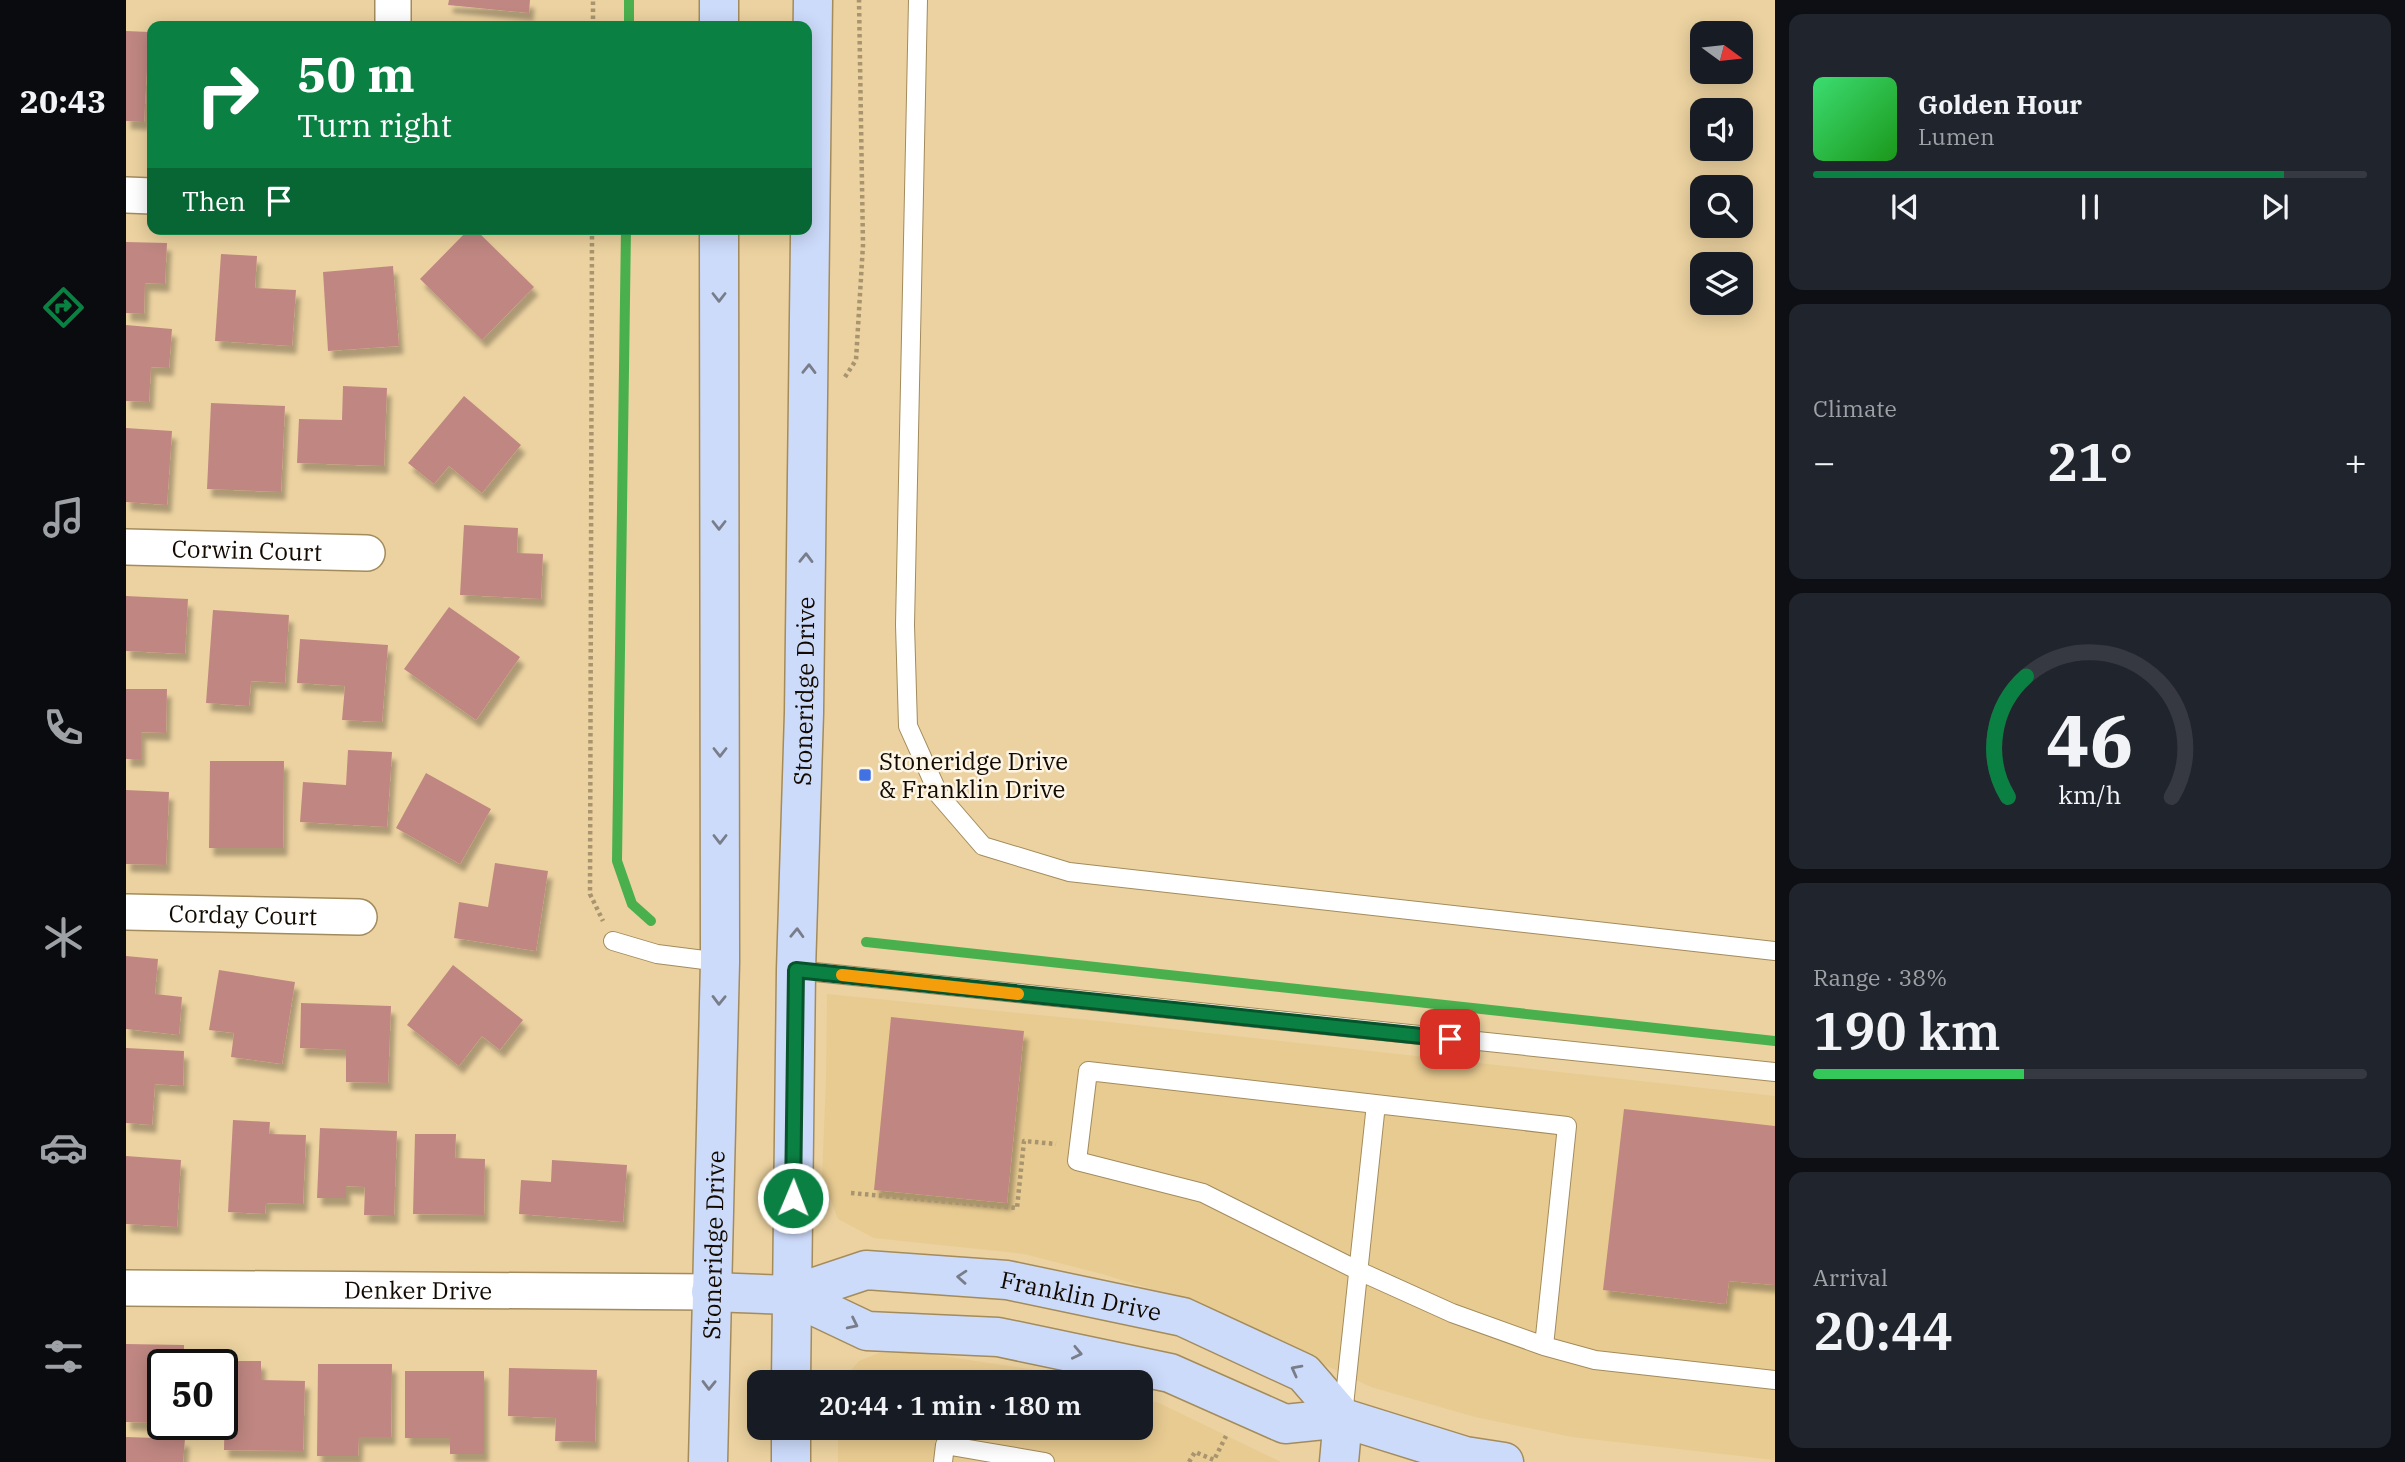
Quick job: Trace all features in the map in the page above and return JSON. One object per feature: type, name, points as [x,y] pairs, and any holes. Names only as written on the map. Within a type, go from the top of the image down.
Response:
[{"type":"main road","points":[[719,0],[719,21]]},
{"type":"main road","name":"Stoneridge Drive","points":[[812,79],[813,0]]},
{"type":"main road","name":"Stoneridge Drive","points":[[708,1462],[720,962],[719,235]]},
{"type":"main road","name":"Stoneridge Drive","points":[[791,1370],[810,235]]},
{"type":"main road","name":"Franklin Drive","points":[[711,1292],[792,1295],[866,1270],[1007,1280],[1182,1317],[1304,1373],[1343,1418]]},
{"type":"main road","name":"Franklin Drive","points":[[792,1295],[867,1331],[998,1336],[1170,1373],[1285,1424],[1343,1418],[1465,1456],[1504,1462]]},
{"type":"main road","points":[[1339,1462],[1343,1418]]},
{"type":"main road","points":[[791,1440],[791,1462]]},
{"type":"street","points":[[393,0],[393,21]]},
{"type":"street","points":[[126,195],[147,196]]},
{"type":"street","name":"Corwin Court","points":[[126,547],[368,553]]},
{"type":"street","name":"Corday Court","points":[[126,912],[359,917]]},
{"type":"street","name":"Denker Drive","points":[[126,1288],[711,1292]]},
{"type":"lane","points":[[918,0],[905,625],[908,726],[939,795],[983,846],[1069,872],[1775,951]]},
{"type":"lane","points":[[613,941],[657,954],[720,962]]},
{"type":"lane","points":[[796,970],[1775,1072]]},
{"type":"lane","points":[[1544,1346],[1567,1126],[1088,1071],[1077,1161],[1203,1194],[1359,1271],[1452,1313],[1544,1346],[1595,1360],[1775,1380]]},
{"type":"lane","points":[[1343,1418],[1376,1104]]},
{"type":"lane","points":[[943,1462],[946,1446],[1045,1462]]},
{"type":"path","points":[[593,0],[593,21]]},
{"type":"path","points":[[856,359],[863,246],[859,0]]},
{"type":"path","points":[[593,235],[590,894],[613,941]]},
{"type":"path","points":[[852,1193],[1017,1208],[1024,1141],[1079,1147]]},
{"type":"path","points":[[1189,1462],[1195,1452],[1214,1460],[1242,1405]]},
{"type":"shaded area","points":[[827,994],[1110,1022],[1775,1096],[1775,1460],[1572,1437],[1475,1417],[1371,1387],[1190,1301],[1102,1274],[1024,1254],[874,1238],[838,1219],[822,1178]]},
{"type":"shaded area","points":[[879,1353],[922,1353],[1035,1370],[851,1370],[859,1361]]},
{"type":"shaded area","points":[[1153,1401],[1281,1462],[838,1462],[838,1440],[1153,1440]]},
{"type":"building","points":[[449,0],[530,0],[529,13],[448,5]]},
{"type":"building","points":[[126,31],[147,32],[144,122],[126,121]]},
{"type":"building","points":[[463,235],[481,235],[534,287],[482,340],[420,279]]},
{"type":"building","points":[[126,242],[167,243],[165,284],[145,283],[144,314],[126,313]]},
{"type":"building","points":[[221,254],[257,256],[255,288],[296,290],[292,346],[215,341]]},
{"type":"building","points":[[393,266],[399,346],[328,351],[323,272]]},
{"type":"building","points":[[126,325],[172,329],[169,368],[151,367],[149,402],[126,401]]},
{"type":"building","points":[[343,386],[387,388],[384,466],[297,463],[299,419],[342,420]]},
{"type":"building","points":[[464,396],[521,445],[482,493],[449,466],[434,484],[408,463]]},
{"type":"building","points":[[211,403],[285,406],[281,492],[207,489]]},
{"type":"building","points":[[126,428],[172,431],[167,505],[126,502]]},
{"type":"building","points":[[464,525],[518,528],[517,553],[543,554],[541,599],[460,595]]},
{"type":"building","points":[[126,596],[188,599],[185,654],[126,651]]},
{"type":"building","points":[[449,607],[520,657],[476,720],[404,669]]},
{"type":"building","points":[[213,610],[289,615],[285,683],[251,681],[249,706],[206,703]]},
{"type":"building","points":[[300,639],[388,645],[382,722],[342,720],[345,686],[297,683]]},
{"type":"building","points":[[126,689],[167,689],[166,733],[141,732],[141,759],[126,759]]},
{"type":"building","points":[[348,750],[392,752],[387,827],[300,822],[303,782],[346,785]]},
{"type":"building","points":[[210,761],[284,761],[283,848],[209,848]]},
{"type":"building","points":[[426,773],[491,809],[460,864],[396,828]]},
{"type":"building","points":[[126,790],[169,792],[166,865],[126,864]]},
{"type":"building","points":[[495,863],[548,871],[536,951],[454,938],[459,902],[488,907]]},
{"type":"building","points":[[126,956],[158,959],[155,994],[182,997],[179,1035],[126,1029]]},
{"type":"building","points":[[453,965],[523,1020],[500,1050],[482,1036],[459,1066],[407,1025]]},
{"type":"building","points":[[219,970],[295,982],[282,1064],[231,1057],[234,1033],[209,1030]]},
{"type":"building","points":[[301,1003],[391,1006],[388,1083],[346,1082],[346,1050],[300,1048]]},
{"type":"building","points":[[891,1017],[1024,1031],[1007,1203],[874,1190]]},
{"type":"building","points":[[126,1048],[184,1051],[183,1086],[155,1084],[152,1125],[126,1123]]},
{"type":"building","points":[[1624,1109],[1775,1126],[1775,1285],[1729,1281],[1726,1304],[1603,1290]]},
{"type":"building","points":[[233,1120],[270,1122],[269,1134],[306,1135],[303,1204],[266,1203],[265,1214],[228,1212]]},
{"type":"building","points":[[320,1128],[397,1131],[394,1216],[364,1215],[365,1187],[346,1186],[346,1198],[317,1198]]},
{"type":"building","points":[[415,1134],[456,1134],[455,1158],[485,1159],[484,1215],[413,1214]]},
{"type":"building","points":[[126,1156],[181,1160],[177,1227],[126,1224]]},
{"type":"building","points":[[552,1160],[627,1165],[623,1222],[519,1214],[521,1180],[551,1182]]},
{"type":"building","points":[[126,1344],[184,1345],[184,1349],[147,1349],[147,1423],[126,1422]]},
{"type":"building","points":[[238,1361],[261,1361],[261,1380],[305,1381],[303,1451],[224,1450],[224,1440],[238,1440]]},
{"type":"building","points":[[318,1364],[392,1364],[391,1437],[359,1437],[358,1456],[317,1456]]},
{"type":"building","points":[[509,1368],[597,1370],[595,1442],[555,1441],[556,1418],[508,1416]]},
{"type":"building","points":[[405,1371],[484,1371],[484,1454],[450,1454],[450,1438],[405,1438]]},
{"type":"building","points":[[126,1437],[185,1440],[183,1462],[126,1462]]},
{"type":"waterway","points":[[629,0],[629,21]]},
{"type":"waterway","points":[[626,235],[617,861],[632,904],[651,921]]},
{"type":"waterway","points":[[866,942],[1775,1041]]},
{"type":"slow traffic","points":[[842,975],[1018,994]]},
{"type":"place","name":"Stoneridge Drive & Franklin Drive","points":[[865,775]]},
{"type":"route","points":[[793,1198],[796,970],[1450,1039]]}]
